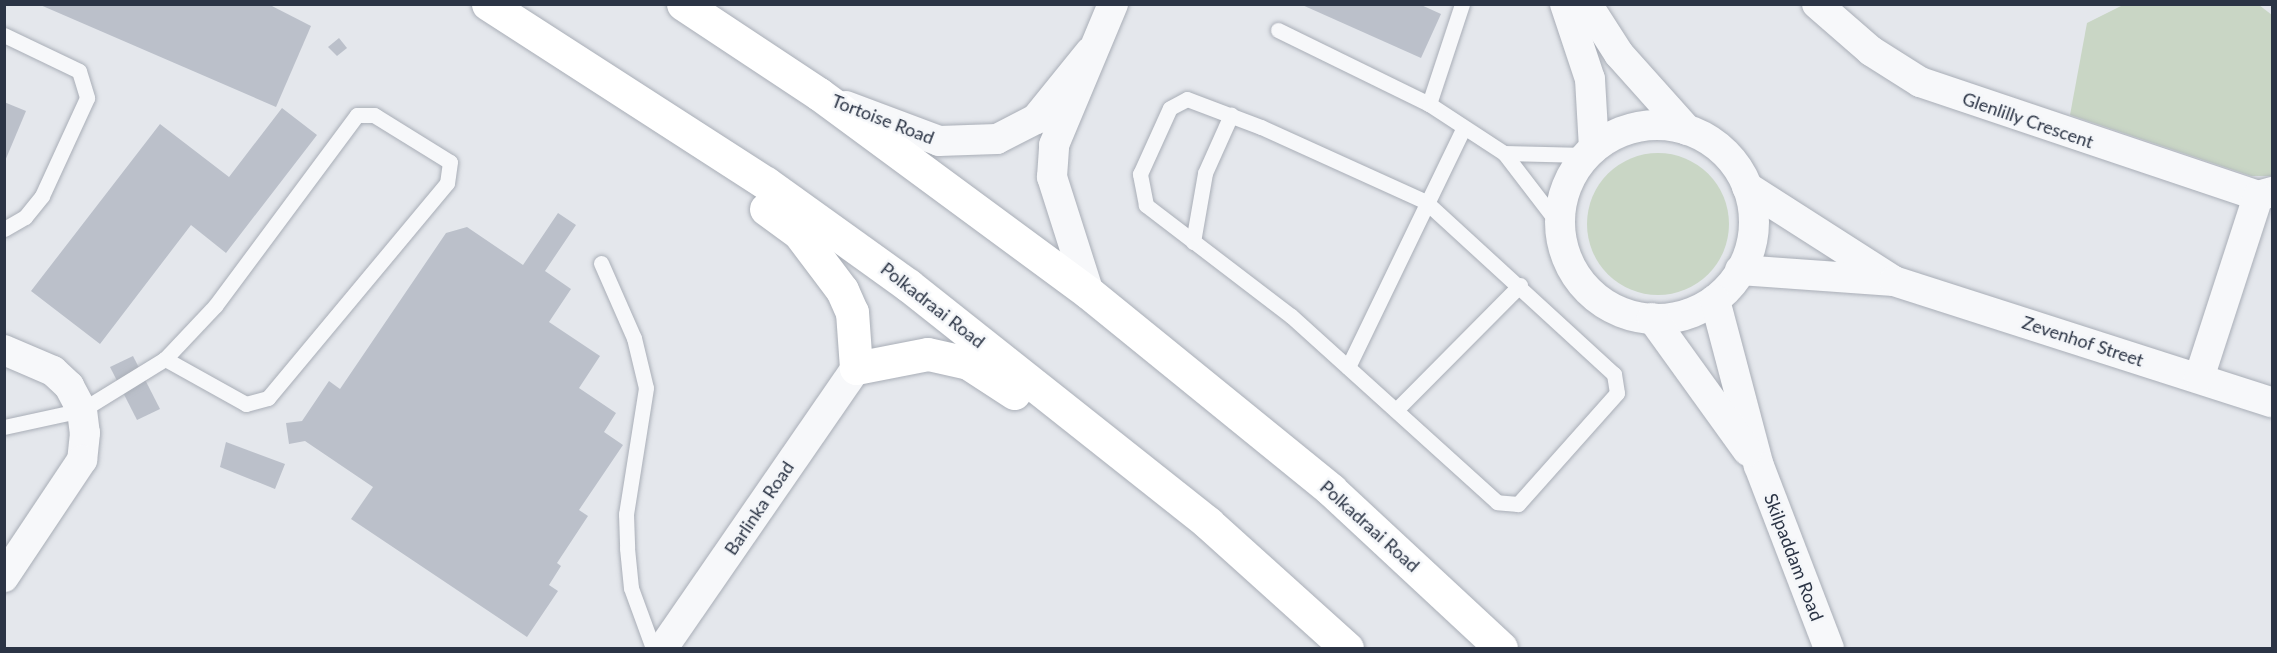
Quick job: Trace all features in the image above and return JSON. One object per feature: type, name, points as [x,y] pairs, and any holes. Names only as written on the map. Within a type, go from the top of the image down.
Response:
[{"type":"main road","name":"Polkadraai Road","points":[[488,4],[567,52],[858,248],[1208,523],[1347,648]]},
{"type":"main road","name":"Polkadraai Road","points":[[683,4],[819,94],[1089,293],[1331,490],[1501,648]]},
{"type":"main road","points":[[567,52],[652,126],[799,233],[823,261],[852,312],[856,368],[928,354],[968,363],[997,380],[1118,474],[1208,523]]},
{"type":"street","name":"Tortoise Road","points":[[1089,293],[1052,177],[1054,145],[1090,52],[1113,4]]},
{"type":"street","points":[[1565,4],[1590,79],[1590,152]]},
{"type":"street","points":[[1587,4],[1619,54],[1688,130],[1729,158],[1747,187],[1752,238],[1740,270],[1715,300],[1674,317],[1652,318],[1617,310],[1588,290],[1568,260],[1560,226],[1565,191],[1590,152],[1638,126],[1688,130]]},
{"type":"street","name":"Glenlilly Crescent","points":[[1817,4],[1871,51],[1920,82],[2265,194],[2199,378]]},
{"type":"street","name":"Tortoise Road","points":[[819,94],[939,141],[997,139],[1036,119],[1090,52]]},
{"type":"street","name":"Zevenhof Street","points":[[1747,187],[1894,281]]},
{"type":"street","name":"Zevenhof Street","points":[[1740,270],[1894,281],[2272,402]]},
{"type":"street","name":"Skilpaddam Road","points":[[1715,300],[1758,466],[1829,648]]},
{"type":"street","name":"Skilpaddam Road","points":[[1652,318],[1758,466]]},
{"type":"street","points":[[4,350],[53,371],[69,386],[82,410],[82,460],[4,577]]},
{"type":"street","name":"Barlinka Road","points":[[663,648],[856,368]]},
{"type":"lane","points":[[1429,104],[1461,8]]},
{"type":"lane","points":[[1278,30],[1429,104],[1463,129],[1504,153],[1560,226]]},
{"type":"lane","points":[[4,35],[79,71],[87,98],[42,196],[25,218],[4,229]]},
{"type":"lane","points":[[1196,101],[1231,115],[1426,202],[1520,285],[1614,374],[1620,387],[1518,504],[1497,502],[1291,316],[1146,205],[1140,174],[1175,102],[1196,101]]},
{"type":"lane","points":[[4,427],[82,410],[165,359],[216,306],[357,115],[374,115],[450,162],[447,183],[268,398],[246,404],[165,359]]},
{"type":"lane","points":[[1193,242],[1205,173],[1231,115]]},
{"type":"lane","points":[[1348,367],[1463,129]]},
{"type":"lane","points":[[1504,153],[1590,152]]},
{"type":"lane","points":[[601,263],[634,338],[646,387],[626,514],[631,588],[653,648]]},
{"type":"lane","points":[[1396,410],[1520,285]]},
{"type":"green space","points":[[2125,4],[2259,5],[2272,15],[2272,176],[2251,176],[2070,115],[2087,23]]},
{"type":"green space","points":[[1658,153],[1685,159],[1708,174],[1723,197],[1729,224],[1723,251],[1708,274],[1685,289],[1658,295],[1631,289],[1608,274],[1593,251],[1587,224],[1593,197],[1608,174],[1631,159]]},
{"type":"building","points":[[38,4],[268,4],[311,26],[276,107]]},
{"type":"building","points":[[1300,4],[1419,4],[1441,14],[1421,58]]},
{"type":"building","points":[[339,38],[347,48],[337,56],[328,47]]},
{"type":"building","points":[[4,102],[26,111],[5,161],[4,161]]},
{"type":"building","points":[[282,108],[317,135],[226,253],[191,225],[100,344],[31,291],[160,124],[229,177]]},
{"type":"building","points":[[558,213],[576,225],[545,271],[571,289],[549,322],[600,356],[579,388],[616,413],[604,432],[623,445],[579,510],[588,516],[557,563],[561,566],[549,585],[558,591],[527,637],[351,519],[373,487],[305,441],[289,444],[286,423],[302,421],[329,381],[340,389],[446,233],[467,227],[523,265]]},
{"type":"building","points":[[133,356],[160,409],[137,420],[110,367]]},
{"type":"building","points":[[226,442],[285,464],[275,489],[220,467]]}]
